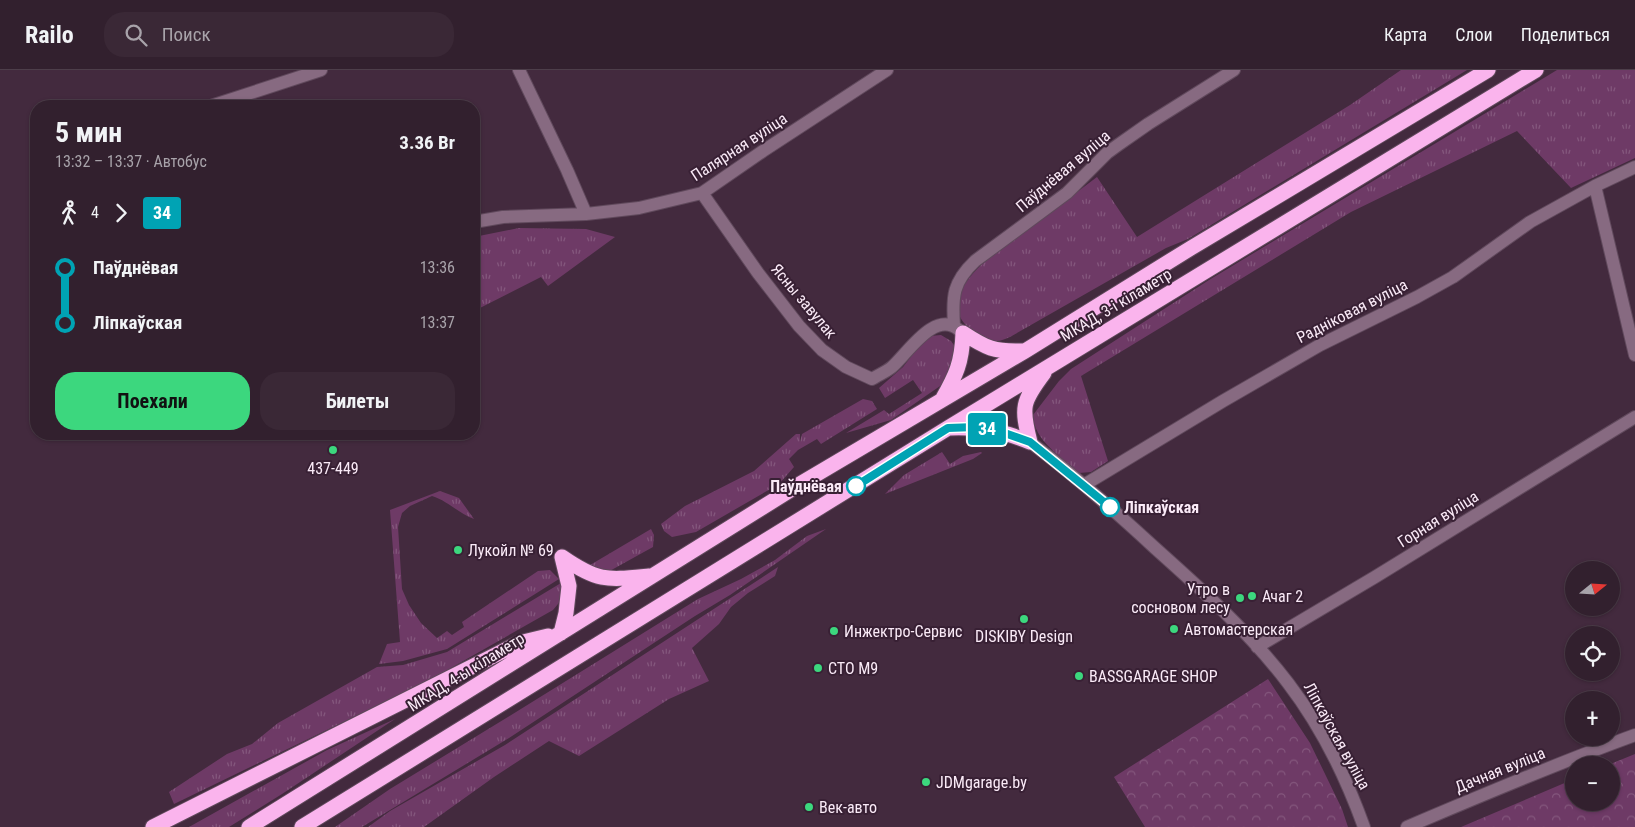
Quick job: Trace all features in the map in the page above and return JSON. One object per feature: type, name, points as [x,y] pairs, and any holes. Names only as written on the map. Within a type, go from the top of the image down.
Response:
[{"type":"highway","name":"МКАД, 3-і кіламетр","points":[[702,546],[800,484],[1025,351],[1191,248],[1488,70]]},
{"type":"highway","name":"МКАД, 3-і кіламетр","points":[[349,798],[948,428],[1536,70]]},
{"type":"highway","points":[[958,329],[992,349],[1004,352],[1025,351]]},
{"type":"highway","points":[[942,400],[956,375],[960,363],[958,329]]},
{"type":"highway","points":[[1030,442],[1024,417],[1025,403],[1031,391],[1051,365]]},
{"type":"highway","points":[[948,428],[976,427],[996,430],[1030,442]]},
{"type":"highway","name":"МКАД, 4-ы кіламетр","points":[[249,827],[702,546]]},
{"type":"highway","points":[[153,827],[519,644],[561,633],[566,613],[569,586],[562,557],[579,569],[593,575],[611,579],[651,576]]},
{"type":"highway","points":[[302,827],[349,798]]},
{"type":"highway","points":[[313,827],[349,798]]},
{"type":"street","points":[[229,100],[321,70]]},
{"type":"street","points":[[519,70],[586,214]]},
{"type":"street","name":"Палярная вуліца","points":[[480,221],[503,217],[586,214],[639,208],[702,193],[887,70]]},
{"type":"street","name":"Паўднёвая вуліца","points":[[958,329],[953,296],[957,283],[975,261],[1067,193],[1107,153],[1148,124],[1234,70]]},
{"type":"street","name":"Радніковая вуліца","points":[[1084,485],[1320,344],[1417,297],[1453,277],[1530,222],[1595,186],[1635,167]]},
{"type":"street","points":[[1595,186],[1635,355]]},
{"type":"street","name":"Ясны завулак","points":[[702,193],[758,273],[799,326],[822,350],[846,367],[872,379],[890,368],[930,330],[945,323],[958,329]]},
{"type":"street","name":"Горная вуліца","points":[[1257,647],[1375,577],[1635,417]]},
{"type":"street","name":"Ліпкаўская вуліца","points":[[1030,442],[1084,485],[1206,594],[1257,647],[1289,684],[1318,730],[1343,775],[1364,827]]},
{"type":"street","name":"Дачная вуліца","points":[[1407,827],[1584,753],[1635,735]]},
{"type":"green space","points":[[1401,70],[1467,70],[1188,239],[1166,248],[1010,337],[996,341],[984,338],[971,330],[961,319],[958,307],[960,294],[969,278],[982,264],[1097,177],[1137,237],[1350,105]]},
{"type":"green space","points":[[1557,70],[1635,70],[1635,158],[1571,188],[1517,131],[1351,212],[1081,376],[1108,461],[1091,472],[1079,473],[1057,455],[1043,440],[1034,424],[1033,415],[1059,381],[1071,369],[1209,280]]},
{"type":"green space","points":[[519,228],[586,229],[615,237],[548,286],[541,277],[480,308],[480,236]]},
{"type":"green space","points":[[941,335],[951,341],[956,348],[956,355],[943,384],[891,420],[846,433],[884,410],[889,414],[922,393],[913,380],[885,398],[879,388],[903,367],[923,341],[930,336]]},
{"type":"green space","points":[[863,399],[872,401],[877,409],[821,444],[817,439],[798,450],[789,459],[794,467],[779,484],[696,532],[672,537],[664,531],[661,524],[685,506],[754,471],[796,434],[800,434],[800,442],[802,434]]},
{"type":"green space","points":[[942,452],[950,464],[963,456],[982,453],[973,459],[885,494],[904,475]]},
{"type":"green space","points":[[440,491],[459,498],[474,519],[432,496],[410,506],[402,513],[398,527],[402,589],[409,605],[421,623],[437,638],[447,631],[452,635],[464,627],[462,622],[538,571],[550,570],[559,579],[447,649],[403,661],[379,664],[387,644],[400,642],[390,510]]},
{"type":"green space","points":[[651,529],[654,535],[653,547],[606,573],[585,568]]},
{"type":"green space","points":[[826,529],[730,595],[509,738],[362,827],[335,827],[390,789],[698,599],[741,579],[775,560],[807,536]]},
{"type":"green space","points":[[778,567],[775,576],[748,593],[731,607],[719,624],[692,648],[709,681],[669,699],[579,756],[549,741],[494,777],[424,827],[368,827],[390,811],[505,745]]},
{"type":"green space","points":[[561,583],[563,594],[553,610],[428,681],[174,804],[169,792],[227,754],[252,744],[278,723],[377,667],[403,665],[447,652]]},
{"type":"green space","points":[[1268,679],[1310,743],[1342,809],[1348,827],[1145,827],[1114,777]]},
{"type":"green space","points":[[395,719],[229,827],[189,827],[327,750]]},
{"type":"green space","points":[[1635,754],[1635,827],[1461,827],[1565,783],[1565,811],[1620,811],[1620,760]]},
{"type":"bus line","name":"34","points":[[856,486],[948,428],[976,427],[996,430],[1030,442],[1110,507]]},
{"type":"place","name":"437-449","points":[[333,450]]},
{"type":"place","name":"Паўднёвая","points":[[856,486]]},
{"type":"place","name":"Ліпкаўская","points":[[1110,507]]},
{"type":"place","name":"Лукойл № 69","points":[[458,550]]},
{"type":"place","name":"Ачаг 2","points":[[1252,596]]},
{"type":"place","name":"Утро в сосновом лесу","points":[[1240,598]]},
{"type":"place","name":"DISKIBY Design","points":[[1024,619]]},
{"type":"place","name":"Автомастерская","points":[[1174,629]]},
{"type":"place","name":"Инжектро-Сервис","points":[[834,631]]},
{"type":"place","name":"СТО М9","points":[[818,668]]},
{"type":"place","name":"BASSGARAGE SHOP","points":[[1079,676]]},
{"type":"place","name":"JDMgarage.by","points":[[926,782]]},
{"type":"place","name":"Век-авто","points":[[809,807]]}]
